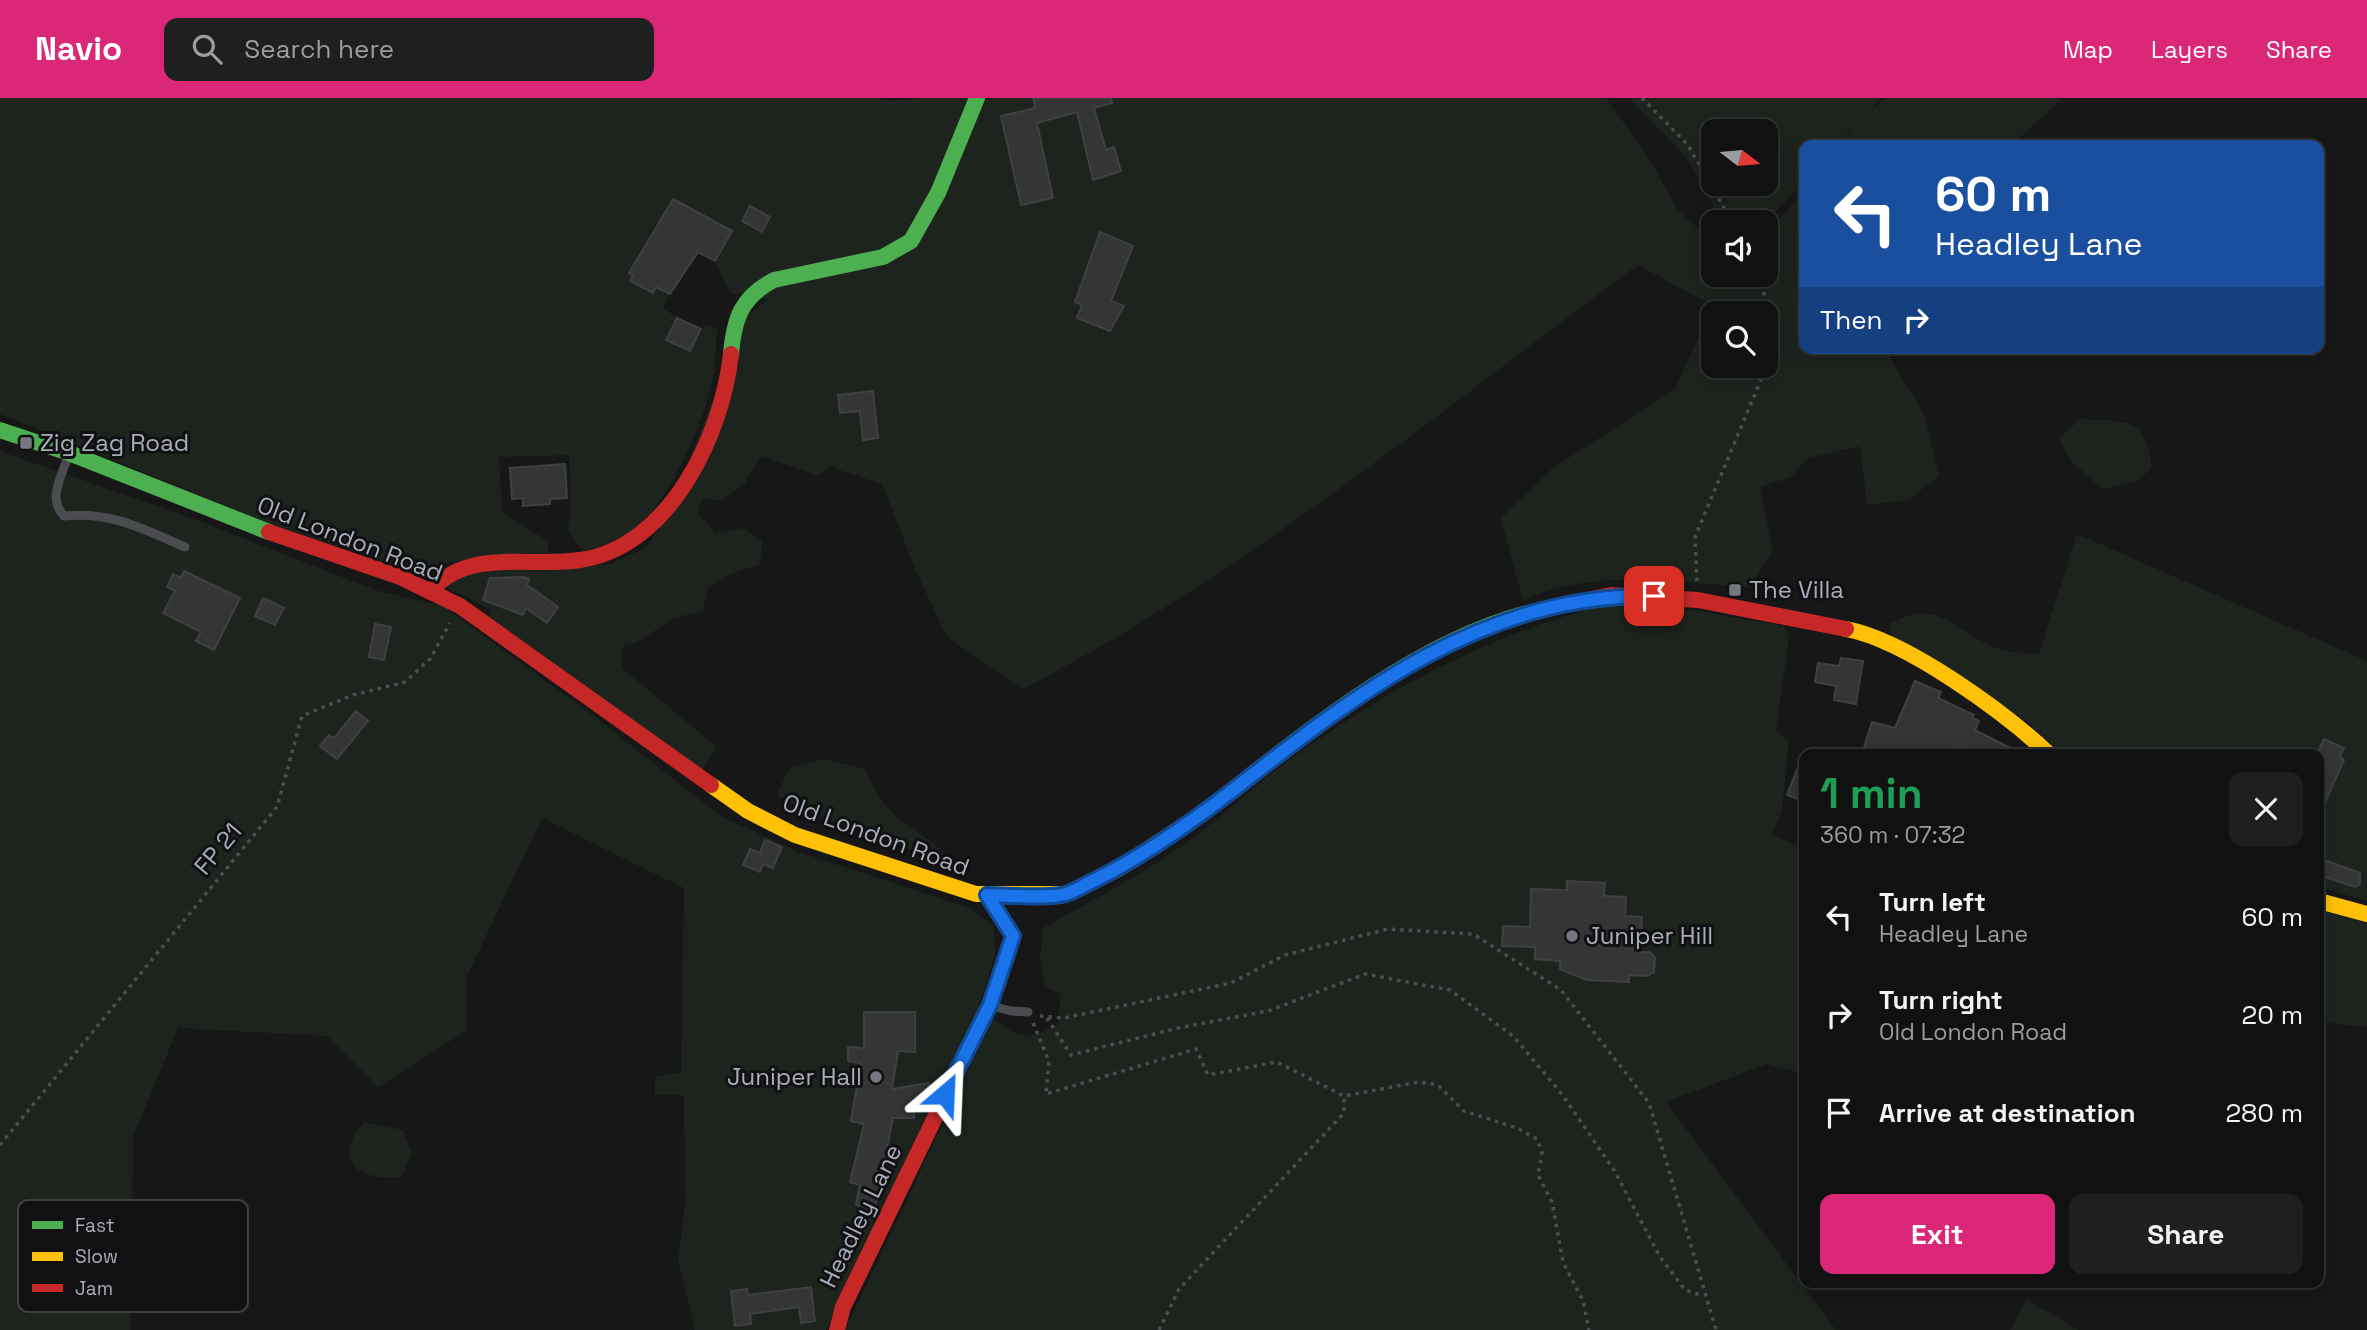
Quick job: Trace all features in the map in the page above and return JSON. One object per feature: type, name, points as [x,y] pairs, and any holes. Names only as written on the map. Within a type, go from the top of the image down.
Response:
[{"type":"main road","points":[[430,592],[445,573],[463,567],[492,562],[538,564],[582,561],[629,545],[648,529],[684,485],[714,419],[729,366],[737,314],[745,300],[759,287],[774,280],[883,257],[911,241],[938,193],[977,98]]},
{"type":"main road","name":"Old London Road","points":[[0,430],[69,453],[281,537],[400,577],[460,606],[748,811],[795,835],[840,851],[987,895],[1066,894],[1118,869],[1190,823],[1300,737],[1417,659],[1504,619],[1565,603],[1611,595],[1698,600],[1857,631],[1896,648],[1964,688],[2018,726],[2043,749]]},
{"type":"main road","name":"Headley Lane","points":[[837,1330],[843,1307],[990,1005],[1013,936],[987,895]]},
{"type":"main road","points":[[2324,902],[2367,914]]},
{"type":"lane","points":[[69,453],[54,498],[55,508],[64,516],[90,513],[117,518],[186,547]]},
{"type":"lane","points":[[990,1005],[1028,1012]]},
{"type":"path","points":[[1642,98],[1688,145],[1725,210]]},
{"type":"path","points":[[1698,600],[1695,537],[1762,378]]},
{"type":"path","name":"FP 21","points":[[0,1145],[277,807],[302,716],[352,695],[405,682],[430,659],[460,606]]},
{"type":"path","points":[[1028,1012],[1046,1018],[1064,1018],[1231,983],[1285,955],[1388,929],[1473,934],[1561,989],[1650,1103],[1703,1296],[1716,1330]]},
{"type":"path","points":[[1046,1018],[1071,1055],[1178,1028],[1268,1012],[1365,974],[1450,990],[1513,1036],[1561,1093],[1614,1170],[1660,1256],[1685,1290],[1703,1296]]},
{"type":"path","points":[[1028,1012],[1049,1061],[1046,1094],[1196,1049],[1208,1075],[1277,1062],[1344,1096],[1419,1082],[1438,1085],[1464,1111],[1517,1128],[1537,1139],[1542,1152],[1538,1175],[1552,1202],[1563,1262],[1583,1301],[1589,1330]]},
{"type":"path","points":[[1159,1330],[1179,1289],[1344,1113],[1344,1096]]},
{"type":"shaded area","points":[[0,98],[881,98],[891,101],[921,98],[1606,98],[1649,158],[1677,209],[1701,231],[1701,287],[1778,287],[1778,222],[1799,197],[1799,354],[1888,354],[1924,414],[1939,476],[1908,500],[1867,505],[1860,446],[1808,458],[1791,477],[1760,487],[1773,551],[1750,587],[1664,581],[1606,581],[1550,590],[1523,601],[1501,518],[1553,468],[1675,389],[1701,332],[1701,378],[1778,378],[1778,301],[1704,301],[1638,265],[1414,434],[1262,544],[1184,596],[1023,689],[947,637],[916,571],[882,484],[831,467],[817,475],[761,456],[745,483],[723,500],[702,499],[698,513],[715,533],[744,528],[762,541],[760,564],[728,575],[707,589],[703,611],[674,618],[636,643],[623,646],[621,653],[623,669],[717,747],[702,770],[488,618],[492,610],[446,587],[458,573],[611,564],[645,548],[667,516],[745,318],[768,299],[730,293],[715,261],[731,230],[673,199],[667,210],[673,232],[656,223],[629,273],[653,293],[656,287],[670,294],[663,308],[677,318],[667,340],[690,351],[706,324],[717,329],[715,367],[705,408],[688,450],[667,490],[644,520],[630,531],[615,540],[583,551],[568,531],[571,505],[569,455],[499,457],[502,512],[548,541],[549,557],[449,562],[423,576],[258,519],[0,414]]},
{"type":"shaded area","points":[[1629,98],[1880,98],[1871,110],[1886,98],[2063,98],[2017,140],[1845,140],[1854,127],[1842,140],[1799,140],[1799,187],[1777,210],[1715,210],[1708,196],[1778,196],[1778,119],[1701,119],[1701,184],[1686,157]]},
{"type":"shaded area","points":[[2080,419],[2121,422],[2139,430],[2145,438],[2152,468],[2135,482],[2103,489],[2074,464],[2059,439]]},
{"type":"shaded area","points":[[0,451],[194,519],[375,590],[443,606],[595,717],[719,815],[798,852],[970,908],[994,926],[995,955],[974,1022],[826,1330],[695,1330],[678,1261],[685,1204],[684,1095],[655,1095],[655,1077],[681,1072],[684,888],[542,818],[467,976],[466,1031],[378,1087],[327,1036],[178,1028],[133,1137],[132,1200],[18,1200],[18,1312],[131,1312],[131,1330],[0,1330]]},
{"type":"shaded area","points":[[2077,534],[2367,661],[2367,901],[2324,888],[2324,749],[2057,749],[2025,720],[1890,634],[1890,624],[1922,613],[1935,615],[2000,649],[2039,654]]},
{"type":"shaded area","points":[[1609,604],[1663,605],[1784,626],[1789,637],[1776,730],[1789,741],[1782,810],[1772,835],[1799,846],[1799,1073],[1767,1064],[1666,1102],[1799,1280],[1799,1288],[1805,1288],[1836,1330],[845,1330],[993,1018],[1017,1034],[1024,1035],[1040,1033],[1058,1024],[1061,994],[1045,986],[1040,959],[1043,928],[1175,851],[1283,765],[1398,689],[1479,649],[1564,616]]},
{"type":"shaded area","points":[[824,759],[865,769],[889,810],[935,844],[950,864],[802,810],[777,795],[789,768]]},
{"type":"shaded area","points":[[2324,910],[2367,923],[2367,1027],[2324,1023]]},
{"type":"shaded area","points":[[364,1122],[403,1130],[412,1154],[401,1177],[372,1176],[354,1166],[350,1158],[350,1148],[354,1136]]},
{"type":"shaded area","points":[[2027,1299],[2078,1330],[2010,1330]]},
{"type":"building","points":[[1033,98],[1111,98],[1112,103],[1094,108],[1106,150],[1114,147],[1121,171],[1093,180],[1077,112],[1037,123],[1053,198],[1021,205],[1001,116],[1035,108]]},
{"type":"building","points":[[673,199],[732,231],[715,261],[698,252],[670,294],[656,287],[653,293],[630,281],[633,275],[629,273]]},
{"type":"building","points":[[750,206],[770,217],[762,232],[742,221]]},
{"type":"building","points":[[1100,232],[1133,246],[1111,301],[1124,306],[1110,331],[1077,318],[1082,305],[1075,302]]},
{"type":"building","points":[[677,318],[701,329],[690,351],[666,340]]},
{"type":"building","points":[[873,391],[878,438],[863,440],[860,411],[840,413],[838,395]]},
{"type":"building","points":[[565,464],[567,498],[550,499],[550,504],[523,506],[523,498],[512,499],[510,468]]},
{"type":"building","points":[[184,571],[240,598],[214,650],[196,641],[201,632],[163,613],[175,591],[167,587],[173,574],[181,578]]},
{"type":"building","points":[[490,578],[529,579],[527,585],[558,607],[547,623],[526,608],[523,615],[483,600]]},
{"type":"building","points":[[263,598],[284,608],[275,625],[255,616]]},
{"type":"building","points":[[375,624],[391,627],[384,660],[369,657]]},
{"type":"building","points":[[1841,658],[1863,661],[1856,704],[1834,700],[1836,686],[1815,682],[1818,663],[1839,666]]},
{"type":"building","points":[[1915,681],[1941,692],[1938,698],[1974,715],[1972,718],[1979,721],[1975,730],[2012,749],[1965,749],[1959,746],[1958,749],[1864,749],[1872,722],[1895,728]]},
{"type":"building","points":[[356,711],[368,721],[337,759],[320,746],[329,735],[334,738]]},
{"type":"building","points":[[2324,739],[2344,748],[2340,757],[2344,760],[2324,805],[2324,749],[2319,749]]},
{"type":"building","points":[[1799,764],[1799,800],[1787,795]]},
{"type":"building","points":[[765,840],[782,847],[773,868],[763,864],[760,872],[743,865],[750,849],[760,853]]},
{"type":"building","points":[[2324,860],[2360,873],[2360,884],[2355,887],[2324,877]]},
{"type":"building","name":"Juniper Hill","points":[[1567,881],[1605,883],[1604,896],[1626,897],[1625,916],[1642,917],[1640,952],[1650,952],[1655,958],[1654,972],[1647,976],[1629,975],[1629,982],[1587,980],[1560,969],[1560,961],[1535,959],[1535,947],[1502,946],[1503,926],[1530,927],[1531,889],[1567,890]]},
{"type":"building","points":[[864,1012],[915,1012],[915,1052],[898,1051],[892,1089],[929,1083],[930,1093],[928,1099],[914,1101],[914,1118],[893,1118],[875,1208],[844,1271],[833,1266],[860,1206],[856,1204],[860,1185],[850,1182],[864,1124],[851,1121],[861,1063],[848,1061],[848,1047],[864,1048]]},
{"type":"building","points":[[811,1287],[815,1321],[801,1323],[799,1307],[750,1314],[751,1324],[735,1326],[731,1291],[747,1289],[748,1295]]},
{"type":"traffic: fast","points":[[731,354],[734,330],[741,310],[754,294],[774,280],[883,257],[911,241],[938,193],[977,98]]},
{"type":"traffic: fast","points":[[0,430],[69,453],[269,532]]},
{"type":"traffic: fast","points":[[1203,813],[1276,755],[1356,697],[1398,671],[1440,647],[1527,613]]},
{"type":"traffic: slow","points":[[1846,629],[1897,647],[1925,662],[2007,718],[2043,749]]},
{"type":"traffic: slow","points":[[711,785],[748,811],[795,835],[976,894],[1066,894],[1118,869],[1203,813]]},
{"type":"traffic: slow","points":[[964,1058],[990,1005],[1013,936],[987,895]]},
{"type":"traffic: slow","points":[[2324,902],[2367,914]]},
{"type":"traffic: jam","points":[[430,592],[445,578],[480,564],[580,560],[612,551],[640,534],[665,510],[686,482],[703,451],[726,386],[731,354]]},
{"type":"traffic: jam","points":[[269,532],[400,577],[460,606],[711,785]]},
{"type":"traffic: jam","points":[[1527,613],[1611,595],[1698,600],[1846,629]]},
{"type":"traffic: jam","points":[[837,1330],[843,1307],[964,1058]]},
{"type":"place","name":"Zig Zag Road","points":[[26,443]]},
{"type":"place","name":"The Villa","points":[[1735,590]]},
{"type":"place","name":"Juniper Hill","points":[[1572,936]]},
{"type":"place","name":"Juniper Hall","points":[[876,1077]]},
{"type":"route","points":[[945,1094],[990,1005],[1013,936],[987,895],[1066,894],[1118,869],[1190,823],[1319,724],[1417,659],[1464,636],[1504,619],[1565,603],[1611,595],[1654,596]]}]
